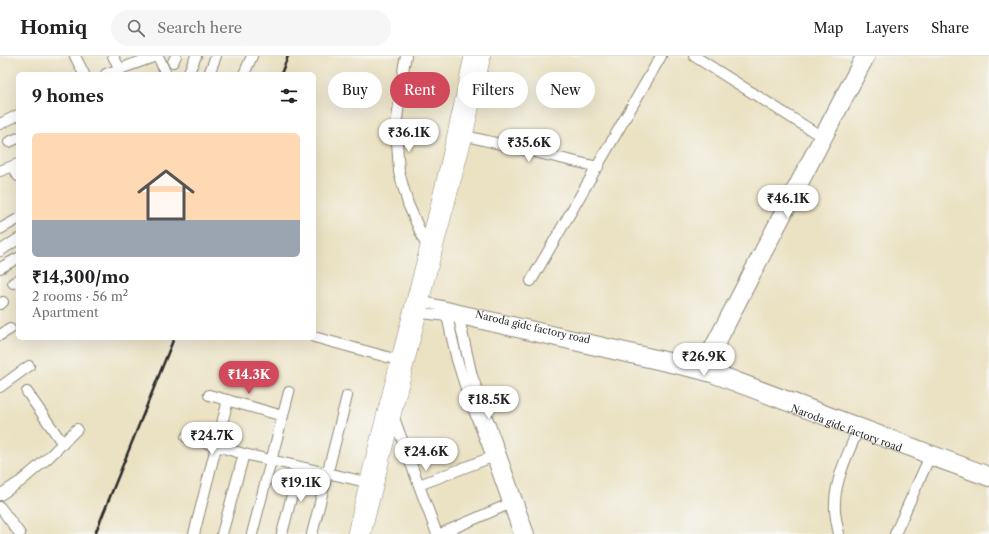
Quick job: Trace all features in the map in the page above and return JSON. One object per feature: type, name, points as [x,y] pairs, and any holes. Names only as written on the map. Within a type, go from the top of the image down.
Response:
[{"type":"main road","points":[[364,534],[394,418],[417,307],[427,247],[471,56]]},
{"type":"main road","points":[[354,534],[398,360],[417,307],[466,136],[484,56]]},
{"type":"street","points":[[75,56],[83,72]]},
{"type":"street","points":[[113,56],[120,69]]},
{"type":"street","points":[[189,72],[196,56]]},
{"type":"street","points":[[210,72],[216,56]]},
{"type":"street","points":[[245,72],[252,56]]},
{"type":"street","points":[[406,56],[396,127],[400,172],[408,204],[427,247]]},
{"type":"street","points":[[531,281],[662,56]]},
{"type":"street","points":[[694,56],[819,135]]},
{"type":"street","points":[[702,370],[819,135],[861,56]]},
{"type":"street","points":[[702,370],[753,279],[870,56]]},
{"type":"street","points":[[112,72],[120,69],[134,60],[153,57],[164,72]]},
{"type":"street","points":[[0,124],[16,116]]},
{"type":"street","points":[[466,136],[598,167]]},
{"type":"street","points":[[0,171],[16,165]]},
{"type":"street","points":[[0,229],[16,220]]},
{"type":"street","points":[[0,251],[16,240]]},
{"type":"street","points":[[0,268],[16,259]]},
{"type":"street","name":"Naroda gidc factory road","points":[[417,307],[458,314],[702,370],[930,455],[989,481]]},
{"type":"street","points":[[446,312],[462,378],[492,456],[519,534]]},
{"type":"street","points":[[458,314],[472,376],[529,534]]},
{"type":"street","points":[[0,335],[10,329]]},
{"type":"street","points":[[316,338],[398,360]]},
{"type":"street","points":[[0,387],[29,366]]},
{"type":"street","name":"Naroda gidc factory road","points":[[702,370],[857,432],[913,452],[930,455],[989,472]]},
{"type":"street","points":[[26,392],[63,444]]},
{"type":"street","points":[[252,534],[289,392]]},
{"type":"street","points":[[209,395],[283,416]]},
{"type":"street","points":[[312,534],[347,396]]},
{"type":"street","points":[[194,534],[215,446],[228,400]]},
{"type":"street","points":[[394,418],[437,534]]},
{"type":"street","points":[[0,495],[32,472],[77,429]]},
{"type":"street","points":[[839,534],[834,505],[835,495],[841,474],[857,432]]},
{"type":"street","points":[[186,438],[244,454],[366,482]]},
{"type":"street","points":[[222,534],[244,454]]},
{"type":"street","points":[[895,534],[930,455]]},
{"type":"street","points":[[418,485],[492,456]]},
{"type":"street","points":[[282,534],[299,467]]},
{"type":"street","points":[[440,534],[509,504]]},
{"type":"street","points":[[0,507],[20,534]]},
{"type":"railway","points":[[282,72],[288,56]]},
{"type":"railway","points":[[95,534],[173,340]]}]
